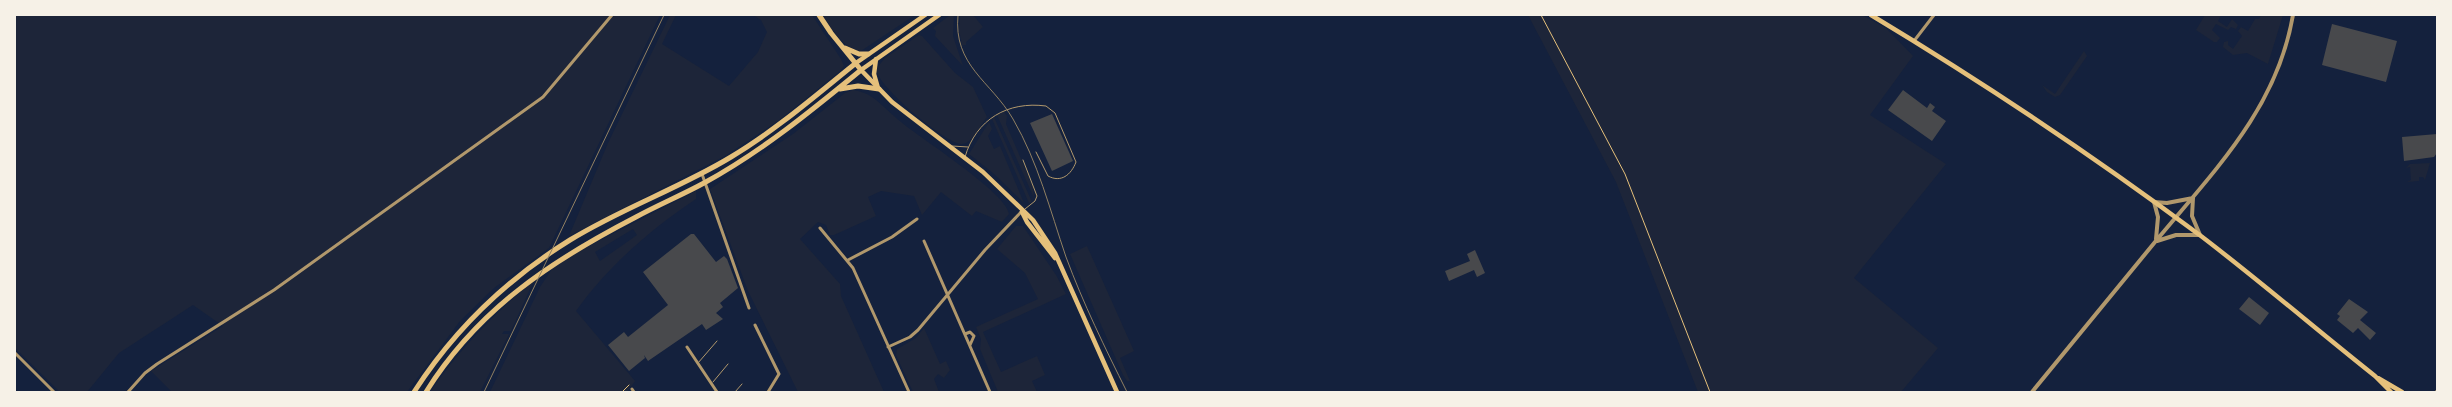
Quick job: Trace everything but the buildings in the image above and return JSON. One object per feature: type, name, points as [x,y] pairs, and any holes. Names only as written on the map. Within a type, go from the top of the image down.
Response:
[{"type":"main road","points":[[819,15],[861,70],[879,89],[905,114],[965,157],[1003,189],[1022,211],[1027,222],[1056,259],[1117,392]]},
{"type":"main road","points":[[414,392],[460,330],[487,303],[542,258],[601,223],[702,174],[782,123],[856,63],[925,15]]},
{"type":"main road","points":[[426,392],[469,335],[494,310],[544,269],[636,216],[705,183],[788,129],[861,70],[939,15]]},
{"type":"main road","points":[[1871,15],[2079,149],[2200,235],[2375,376],[2391,392]]},
{"type":"main road","points":[[840,44],[852,52],[868,54]]},
{"type":"main road","points":[[876,59],[874,74],[879,89]]},
{"type":"main road","points":[[837,90],[858,86],[879,89]]},
{"type":"main road","points":[[2375,376],[2402,392]]},
{"type":"street","points":[[128,392],[145,373],[157,364],[274,290],[544,97],[612,15]]},
{"type":"street","points":[[1914,41],[1934,15]]},
{"type":"street","points":[[2032,392],[2175,217],[2218,170],[2255,116],[2283,52],[2293,15]]},
{"type":"street","points":[[702,174],[749,308]]},
{"type":"street","points":[[2155,242],[2158,221],[2154,202],[2167,203],[2193,198]]},
{"type":"street","points":[[2155,242],[2176,235],[2200,235],[2192,216],[2193,198]]},
{"type":"street","points":[[888,347],[914,334],[1022,211]]},
{"type":"street","points":[[848,260],[892,237],[917,219]]},
{"type":"street","points":[[820,228],[848,260],[909,392]]},
{"type":"street","points":[[924,241],[990,392]]},
{"type":"street","points":[[755,325],[779,374],[768,392]]},
{"type":"street","points":[[965,334],[970,332],[974,336],[970,346]]},
{"type":"street","points":[[686,348],[717,392]]},
{"type":"street","points":[[15,353],[54,392]]},
{"type":"lane","points":[[965,157],[969,147],[994,114],[1006,109],[1046,106],[1055,113],[1076,162],[1067,177],[1059,180],[1051,178],[1048,176],[1036,152]]},
{"type":"lane","points":[[948,145],[961,148],[969,147]]},
{"type":"lane","points":[[1022,211],[1035,201],[1037,196],[1023,160]]},
{"type":"lane","points":[[698,364],[716,341]]},
{"type":"lane","points":[[711,384],[728,364]]},
{"type":"lane","points":[[735,392],[742,384]]},
{"type":"path","points":[[1541,15],[1625,174],[1710,392]]},
{"type":"path","points":[[622,392],[632,389]]},
{"type":"shaded area","points":[[15,15],[660,15],[549,248],[494,288],[460,321],[407,392],[172,392],[151,371],[223,326],[193,305],[119,353],[87,392],[60,392],[15,348]]},
{"type":"shaded area","points":[[670,15],[676,15],[662,44],[729,86],[758,52],[767,32],[761,20],[753,15],[812,15],[844,66],[778,121],[725,156],[569,236],[608,143]]},
{"type":"shaded area","points":[[823,15],[915,15],[861,51],[844,42],[834,32]]},
{"type":"shaded area","points":[[950,15],[954,15],[953,36],[963,66],[935,36],[936,31],[933,28]]},
{"type":"shaded area","points":[[960,15],[973,15],[983,27],[966,42],[966,45],[962,45],[959,30]]},
{"type":"shaded area","points":[[1528,15],[1862,15],[1886,28],[1913,56],[1870,115],[1946,164],[1854,278],[1938,348],[1901,392],[1698,392],[1616,182]]},
{"type":"shaded area","points":[[2205,15],[2221,15],[2218,21],[2227,27],[2232,19],[2238,25],[2236,29],[2231,27],[2228,30],[2216,24],[2212,30],[2220,38],[2217,42],[2214,42],[2196,30]]},
{"type":"shaded area","points":[[2261,15],[2283,15],[2268,64],[2247,53],[2233,55],[2223,47],[2224,42],[2228,41],[2228,45],[2233,49],[2242,36],[2238,31],[2241,27],[2248,31],[2255,19],[2259,19]]},
{"type":"shaded area","points":[[919,35],[955,73],[973,87],[987,117],[972,138],[965,143],[961,144],[953,141],[927,124],[899,100],[879,77],[876,69],[885,58]]},
{"type":"shaded area","points":[[2084,51],[2087,56],[2060,95],[2055,97],[2047,92],[2042,85],[2055,94]]},
{"type":"shaded area","points":[[853,90],[863,92],[872,97],[901,122],[979,180],[1005,205],[1009,214],[1002,222],[976,211],[972,216],[941,192],[922,215],[914,196],[881,191],[868,197],[876,216],[834,235],[830,235],[826,225],[818,222],[800,239],[840,284],[841,296],[884,392],[798,392],[748,291],[710,189],[793,134],[845,93]]},
{"type":"shaded area","points":[[1004,112],[1007,116],[1006,124],[1033,187],[1034,198],[997,115]]},
{"type":"shaded area","points":[[994,117],[1032,202],[1029,203],[992,119]]},
{"type":"shaded area","points":[[989,122],[992,129],[988,136],[994,149],[1000,146],[1024,203],[993,173],[969,154]]},
{"type":"shaded area","points":[[2430,163],[2425,180],[2423,177],[2419,177],[2419,181],[2407,182],[2411,180],[2410,167],[2406,168],[2410,164]]},
{"type":"shaded area","points":[[696,191],[696,199],[662,223],[631,249],[602,278],[576,311],[635,381],[627,392],[490,392],[540,287],[556,263]],"holes":[[[633,229],[637,235],[600,261],[595,252]]]},
{"type":"shaded area","points":[[1016,226],[1023,226],[1056,275],[1066,294],[983,332],[1001,372],[1037,356],[1045,375],[1032,381],[1037,392],[998,392],[980,349],[981,339],[976,327],[1038,299],[1025,273],[997,249]]},
{"type":"shaded area","points":[[1087,246],[1134,351],[1120,358],[1130,381],[1127,381],[1123,375],[1070,254]]},
{"type":"shaded area","points":[[534,280],[511,331],[504,331],[502,334],[509,334],[480,392],[430,392],[478,332]]},
{"type":"shaded area","points":[[924,328],[940,364],[946,361],[950,370],[944,378],[938,374],[934,379],[939,392],[913,392],[896,355],[897,349],[916,338]]},
{"type":"tram line","points":[[958,15],[958,33],[961,47],[975,72],[1004,106],[1022,135],[1037,169],[1066,257],[1127,392]]},
{"type":"railway","points":[[484,392],[664,15]]}]
